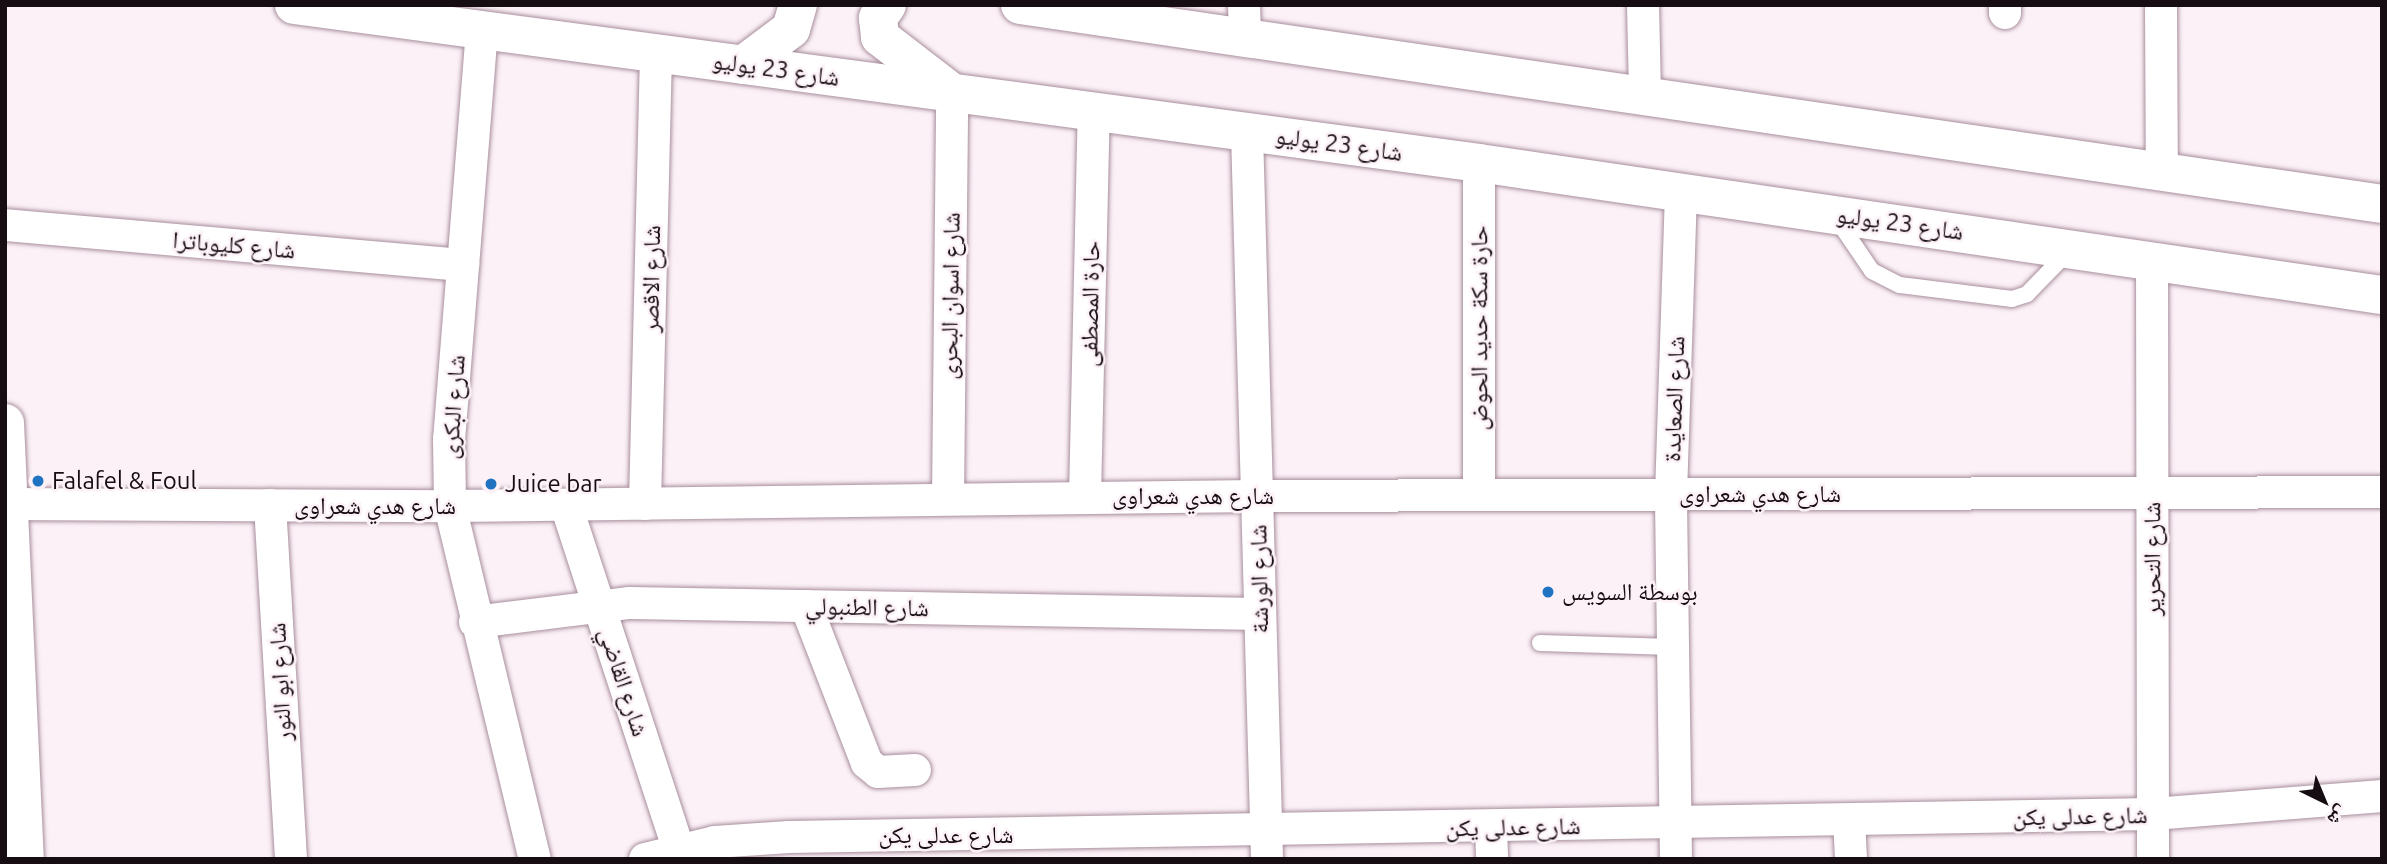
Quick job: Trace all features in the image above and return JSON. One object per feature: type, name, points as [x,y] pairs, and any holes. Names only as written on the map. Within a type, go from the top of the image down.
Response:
[{"type":"main road","name":"شارع 23 يوليو","points":[[293,5],[1479,163],[2382,295]]},
{"type":"main road","points":[[743,65],[791,29],[798,5]]},
{"type":"main road","points":[[887,5],[878,18],[880,37],[952,93]]},
{"type":"main road","points":[[1020,5],[1245,22],[1645,96],[2382,204]]},
{"type":"main road","points":[[5,423],[25,859]]},
{"type":"street","points":[[1643,5],[1645,96]]},
{"type":"street","points":[[2161,5],[2162,172]]},
{"type":"street","name":"شارع البكرى","points":[[482,30],[449,439],[450,506],[475,622],[535,859]]},
{"type":"street","name":"شارع الاقصر","points":[[645,504],[656,53]]},
{"type":"street","name":"شارع اسوان البحرى","points":[[948,499],[952,93]]},
{"type":"street","name":"حارة المصطفى","points":[[1085,497],[1094,112]]},
{"type":"street","name":"شارع الورشة","points":[[1247,132],[1267,845]]},
{"type":"street","name":"حارة سكة حديد الحوض","points":[[1479,163],[1479,494]]},
{"type":"street","name":"شارع الصعايدة","points":[[1676,859],[1671,494],[1681,192]]},
{"type":"street","name":"شارع كليوباترا","points":[[5,225],[463,265]]},
{"type":"street","name":"شارع التحرير","points":[[2152,260],[2153,859]]},
{"type":"street","name":"شارع هدي شعراوى","points":[[7,504],[450,506],[1479,494],[2382,492]]},
{"type":"street","name":"شارع ابو النور","points":[[270,505],[290,859]]},
{"type":"street","name":"شارع القاضي","points":[[566,505],[680,854]]},
{"type":"street","name":"شارع الطنبولي","points":[[475,622],[598,605],[1260,614]]},
{"type":"street","points":[[806,606],[867,763],[878,772],[915,770]]},
{"type":"street","name":"شارع عدلى يكن","points":[[645,859],[777,837],[1024,847],[1267,845],[1491,827],[2153,814],[2382,796]]},
{"type":"street","points":[[1849,820],[1852,859]]},
{"type":"street","points":[[1491,827],[1493,859]]},
{"type":"lane","points":[[1832,214],[1872,271],[1900,285],[2020,297],[2072,248]]},
{"type":"lane","points":[[1540,643],[1672,647]]},
{"type":"place","name":"Falafel & Foul","points":[[38,481]]},
{"type":"place","name":"Juice bar","points":[[491,484]]},
{"type":"place","name":"بوسطة السويس","points":[[1548,592]]}]
